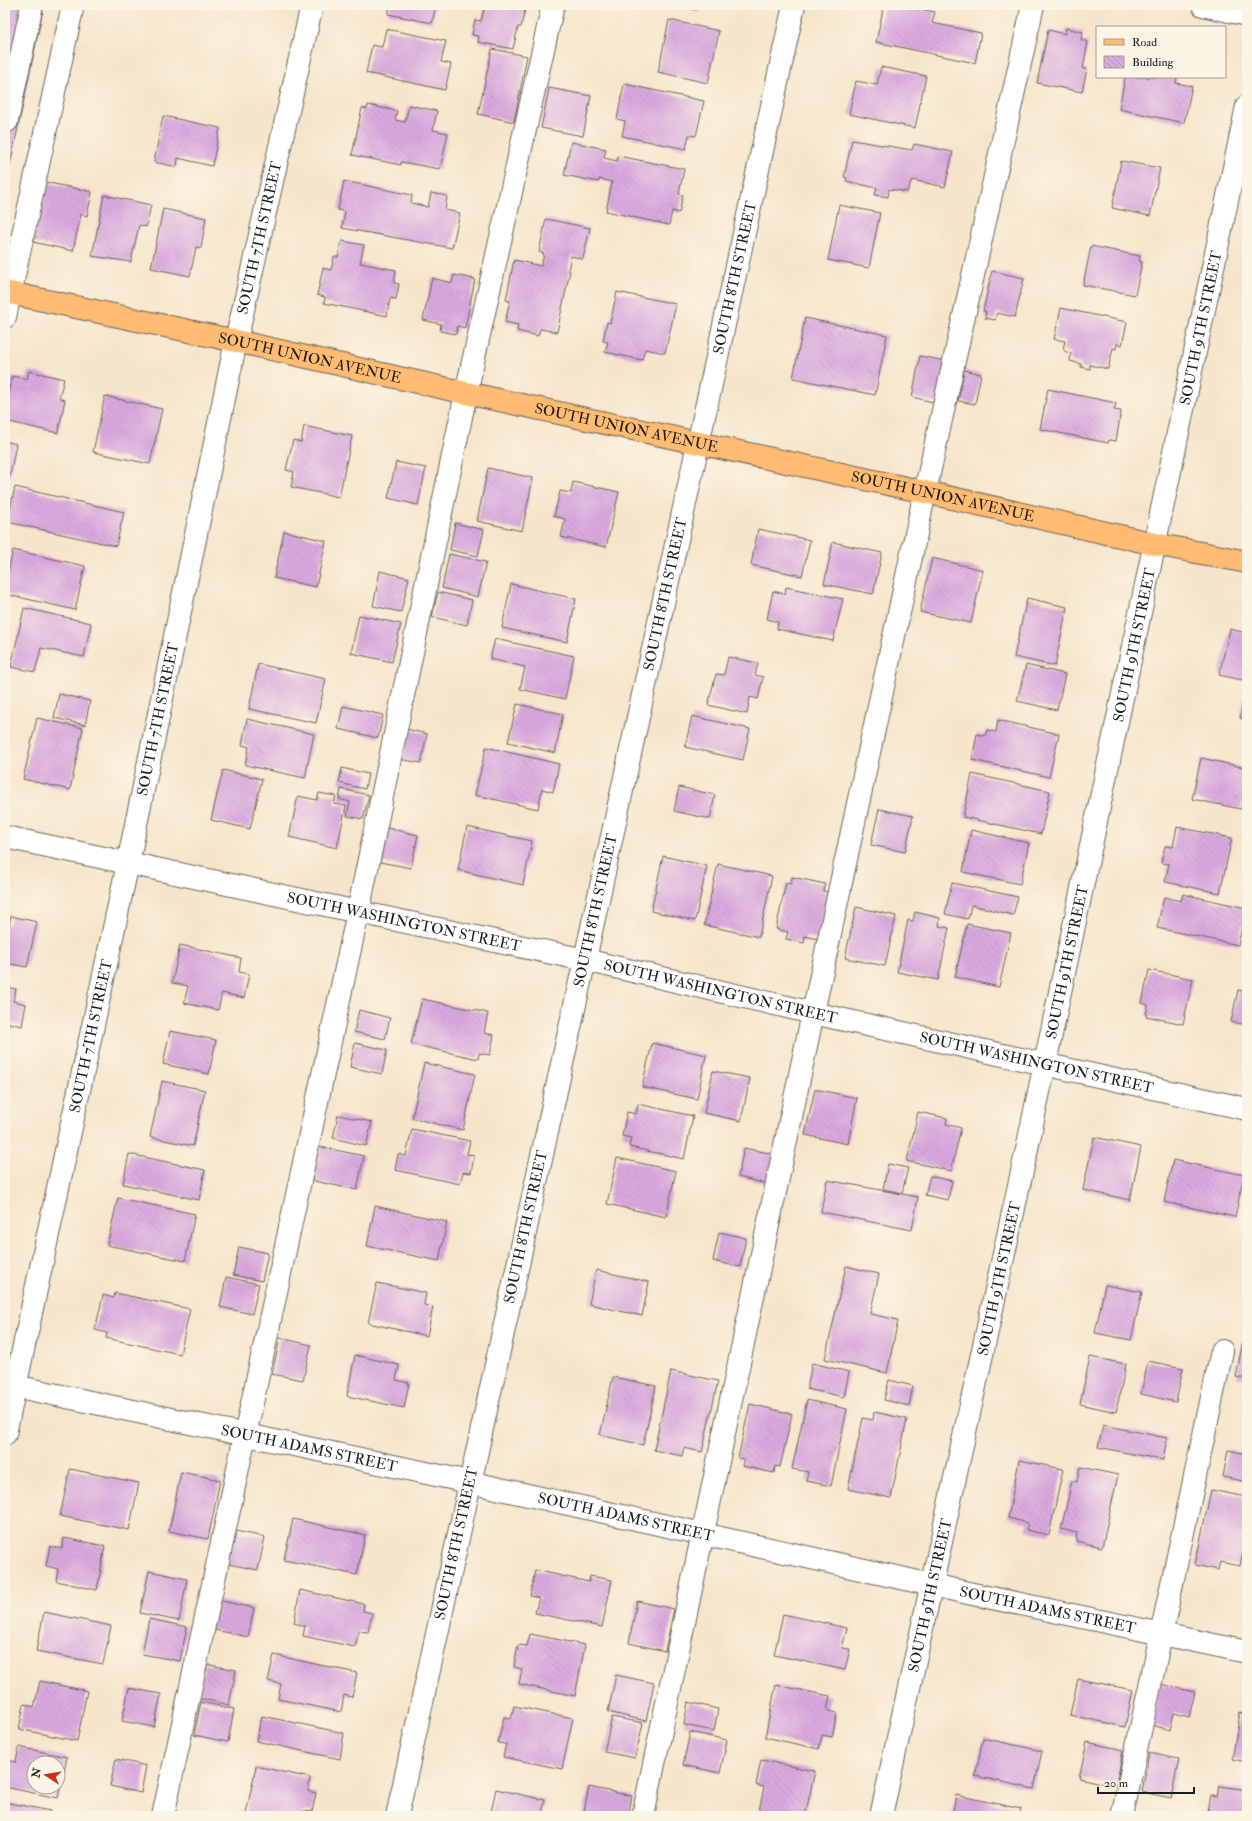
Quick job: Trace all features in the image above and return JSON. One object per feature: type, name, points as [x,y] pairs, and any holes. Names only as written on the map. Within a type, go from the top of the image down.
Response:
[{"type":"main road","name":"SOUTH UNION AVENUE","points":[[8,293],[236,341],[1155,544],[1247,562]]},
{"type":"street","points":[[7,120],[32,5]]},
{"type":"street","points":[[5,317],[8,293],[73,5]]},
{"type":"street","name":"SOUTH 7TH STREET","points":[[5,1434],[10,1385],[128,863],[236,341],[312,5]]},
{"type":"street","points":[[163,1816],[358,912],[466,393],[553,5]]},
{"type":"street","name":"SOUTH 8TH STREET","points":[[397,1816],[794,5]]},
{"type":"street","points":[[643,1816],[925,492],[1033,5]]},
{"type":"street","points":[[1204,5],[1247,15]]},
{"type":"street","name":"SOUTH 9TH STREET","points":[[881,1816],[1045,1064],[1247,106]]},
{"type":"street","name":"SOUTH WASHINGTON STREET","points":[[5,837],[585,960],[813,1014],[1247,1109]]},
{"type":"street","points":[[1122,1816],[1222,1351]]},
{"type":"street","name":"SOUTH ADAMS STREET","points":[[10,1385],[469,1482],[932,1585],[1247,1652]]},
{"type":"building","points":[[5,5],[44,5],[6,184],[5,184]]},
{"type":"building","points":[[390,5],[436,5],[432,23],[388,14]]},
{"type":"building","points":[[485,5],[526,5],[521,27],[518,27],[513,49],[478,42],[479,36],[472,35],[475,20],[481,21]]},
{"type":"building","points":[[677,5],[698,5],[697,10]]},
{"type":"building","points":[[884,5],[900,5],[935,12],[932,23],[981,33],[975,63],[876,42]]},
{"type":"building","points":[[669,20],[719,31],[708,83],[658,72]]},
{"type":"building","points":[[1066,28],[1083,32],[1081,40],[1088,42],[1083,69],[1087,69],[1082,92],[1037,83],[1048,30],[1065,34]]},
{"type":"building","points":[[386,29],[446,41],[441,62],[451,64],[445,90],[366,73],[372,45],[382,47]]},
{"type":"building","points":[[492,49],[527,56],[514,122],[478,114]]},
{"type":"building","points":[[881,67],[926,76],[915,128],[849,114],[856,81],[877,85]]},
{"type":"building","points":[[1125,78],[1177,78],[1176,83],[1192,86],[1184,123],[1119,109]]},
{"type":"building","points":[[624,84],[704,101],[696,136],[689,135],[686,149],[622,136],[625,121],[617,119]]},
{"type":"building","points":[[549,88],[591,96],[583,136],[541,128]]},
{"type":"building","points":[[368,105],[397,111],[395,120],[405,122],[409,105],[437,111],[433,130],[448,133],[440,169],[401,162],[401,165],[352,155],[362,108],[367,109]]},
{"type":"building","points":[[163,116],[220,128],[212,166],[178,158],[177,167],[154,162]]},
{"type":"building","points":[[852,140],[912,150],[914,144],[953,152],[945,187],[912,180],[907,192],[889,189],[888,197],[875,195],[877,188],[846,181],[847,178],[844,177]]},
{"type":"building","points":[[571,142],[606,149],[604,158],[617,161],[618,156],[684,169],[679,194],[683,195],[679,213],[672,211],[669,225],[606,211],[612,182],[599,179],[599,182],[564,175]]},
{"type":"building","points":[[1121,161],[1160,168],[1150,216],[1112,208]]},
{"type":"building","points":[[344,181],[412,195],[411,203],[428,207],[431,193],[447,196],[445,210],[460,213],[452,248],[342,228],[345,212],[338,210]]},
{"type":"building","points":[[45,182],[92,192],[87,216],[81,214],[73,251],[33,242]]},
{"type":"building","points":[[104,195],[151,205],[146,227],[139,225],[131,262],[92,256]]},
{"type":"building","points":[[839,205],[880,213],[869,268],[828,260]]},
{"type":"building","points":[[163,209],[206,218],[201,248],[196,247],[190,276],[151,268]]},
{"type":"building","points":[[546,219],[590,228],[583,259],[571,256],[568,270],[570,271],[557,332],[540,329],[538,336],[517,331],[518,325],[505,322],[510,301],[506,300],[514,260],[541,266],[544,254],[539,252]]},
{"type":"building","points":[[342,241],[364,245],[360,263],[396,270],[394,283],[399,284],[396,299],[390,298],[387,316],[324,303],[325,297],[317,295],[323,268],[331,270],[334,257],[338,257]]},
{"type":"building","points":[[1091,246],[1140,256],[1139,261],[1142,262],[1135,295],[1083,285]]},
{"type":"building","points":[[992,271],[1024,278],[1015,317],[997,313],[995,320],[985,318],[986,311],[983,311]]},
{"type":"building","points":[[454,275],[475,279],[465,328],[457,326],[456,334],[440,331],[441,324],[423,320],[432,278],[452,283]]},
{"type":"building","points":[[617,292],[676,304],[665,353],[645,349],[642,360],[605,352],[608,342],[603,341],[607,322],[610,323]]},
{"type":"building","points":[[1061,308],[1127,322],[1122,345],[1117,344],[1116,349],[1113,348],[1108,369],[1090,365],[1090,369],[1081,367],[1081,364],[1070,361],[1071,353],[1066,352],[1063,349],[1065,341],[1054,339]]},
{"type":"building","points":[[805,318],[887,335],[875,395],[793,378]]},
{"type":"building","points":[[920,356],[946,361],[937,403],[912,397]]},
{"type":"building","points":[[964,370],[981,374],[975,404],[958,401]]},
{"type":"building","points":[[29,371],[64,379],[59,398],[65,400],[58,433],[5,421],[5,408],[12,376],[27,379]]},
{"type":"building","points":[[1048,389],[1116,403],[1114,410],[1121,411],[1116,441],[1109,440],[1108,443],[1040,429]]},
{"type":"building","points":[[105,396],[162,409],[150,464],[93,452]]},
{"type":"building","points":[[304,426],[352,436],[339,497],[291,487],[294,472],[286,470],[293,440],[301,442]]},
{"type":"building","points":[[5,441],[16,444],[10,476],[5,475]]},
{"type":"building","points":[[396,462],[426,468],[418,505],[388,498]]},
{"type":"building","points":[[488,468],[533,478],[522,531],[477,521]]},
{"type":"building","points":[[573,482],[619,492],[606,547],[561,537],[565,519],[554,516],[560,491],[571,493]]},
{"type":"building","points":[[15,487],[124,512],[116,546],[7,522]]},
{"type":"building","points":[[455,523],[484,530],[478,556],[450,550]]},
{"type":"building","points":[[758,529],[810,540],[802,576],[751,565]]},
{"type":"building","points":[[284,531],[326,541],[316,587],[274,578]]},
{"type":"building","points":[[833,542],[882,553],[873,594],[824,584]]},
{"type":"building","points":[[13,550],[85,566],[75,610],[5,594],[5,585]]},
{"type":"building","points":[[449,554],[486,562],[478,597],[442,588]]},
{"type":"building","points":[[932,558],[983,570],[971,623],[920,612]]},
{"type":"building","points":[[380,571],[409,578],[401,612],[373,606]]},
{"type":"building","points":[[511,584],[576,599],[567,642],[502,628]]},
{"type":"building","points":[[786,587],[843,599],[833,641],[777,629],[778,622],[767,619],[773,591],[785,594]]},
{"type":"building","points":[[438,592],[472,600],[467,625],[432,617]]},
{"type":"building","points":[[1027,598],[1067,607],[1055,666],[1014,657]]},
{"type":"building","points":[[24,608],[91,623],[84,657],[41,648],[35,672],[11,667]]},
{"type":"building","points":[[359,615],[401,624],[392,662],[351,653]]},
{"type":"building","points":[[1230,629],[1247,633],[1247,681],[1219,675]]},
{"type":"building","points":[[495,639],[574,656],[565,699],[520,689],[525,667],[490,659]]},
{"type":"building","points":[[728,657],[758,663],[755,675],[763,677],[758,699],[750,697],[747,714],[708,705],[716,674],[724,675]]},
{"type":"building","points":[[258,664],[326,679],[316,723],[249,709]]},
{"type":"building","points":[[1026,665],[1065,674],[1057,710],[1017,701]]},
{"type":"building","points":[[1247,687],[1247,719],[1240,718]]},
{"type":"building","points":[[59,694],[90,701],[85,725],[54,718]]},
{"type":"building","points":[[517,704],[563,714],[555,753],[508,742]]},
{"type":"building","points":[[343,706],[383,715],[378,738],[338,729]]},
{"type":"building","points":[[692,716],[750,729],[743,760],[685,747]]},
{"type":"building","points":[[37,718],[83,728],[70,790],[23,779]]},
{"type":"building","points":[[247,719],[314,734],[305,778],[245,765],[249,747],[242,745]]},
{"type":"building","points":[[998,720],[1059,734],[1049,777],[972,760],[977,734],[985,736],[987,730],[996,732]]},
{"type":"building","points":[[406,729],[427,734],[421,763],[399,759]]},
{"type":"building","points":[[486,747],[559,764],[553,792],[542,789],[538,809],[475,795]]},
{"type":"building","points":[[1201,758],[1247,768],[1247,781],[1241,809],[1192,799]]},
{"type":"building","points":[[342,768],[368,774],[365,789],[339,783]]},
{"type":"building","points":[[223,770],[262,779],[250,829],[211,820]]},
{"type":"building","points":[[972,774],[1050,791],[1041,834],[963,817]]},
{"type":"building","points":[[679,787],[715,795],[710,819],[674,811]]},
{"type":"building","points":[[341,789],[369,795],[363,819],[347,816],[350,802],[339,799]]},
{"type":"building","points":[[319,793],[336,796],[334,804],[346,806],[337,848],[289,837],[298,796],[317,800]]},
{"type":"building","points":[[879,809],[913,816],[905,852],[871,845]]},
{"type":"building","points":[[467,827],[532,841],[523,885],[458,870]]},
{"type":"building","points":[[1177,827],[1232,838],[1220,893],[1165,882],[1169,864],[1161,863],[1165,846],[1173,847]]},
{"type":"building","points":[[387,828],[418,835],[411,868],[380,862]]},
{"type":"building","points":[[971,830],[1029,843],[1020,884],[963,872]]},
{"type":"building","points":[[663,856],[707,866],[695,921],[651,911]]},
{"type":"building","points":[[718,864],[772,876],[759,937],[704,925]]},
{"type":"building","points":[[792,877],[825,884],[823,891],[829,892],[818,939],[805,936],[804,943],[786,939],[788,932],[776,929],[786,883],[791,884]]},
{"type":"building","points":[[952,883],[1018,897],[1013,915],[971,905],[968,919],[945,914]]},
{"type":"building","points":[[1183,894],[1246,908],[1238,945],[1157,928],[1164,897],[1181,901]]},
{"type":"building","points":[[856,907],[896,916],[885,966],[845,958]]},
{"type":"building","points":[[915,912],[940,918],[939,926],[949,928],[938,980],[897,972],[908,920],[913,921]]},
{"type":"building","points":[[11,916],[37,922],[27,967],[5,963],[5,924],[9,925]]},
{"type":"building","points":[[967,924],[1011,933],[999,987],[955,977]]},
{"type":"building","points":[[180,945],[241,958],[239,972],[249,974],[244,998],[222,993],[218,1010],[184,1003],[188,986],[172,983]]},
{"type":"building","points":[[1149,970],[1193,979],[1183,1024],[1146,1016],[1148,1005],[1142,1003]]},
{"type":"building","points":[[5,987],[16,989],[13,1001],[26,1004],[22,1026],[9,1023],[6,1037]]},
{"type":"building","points":[[1238,990],[1247,992],[1247,1025],[1231,1022]]},
{"type":"building","points":[[422,999],[488,1013],[484,1033],[494,1035],[490,1055],[479,1053],[478,1059],[411,1044]]},
{"type":"building","points":[[359,1010],[390,1018],[385,1039],[354,1032]]},
{"type":"building","points":[[170,1031],[216,1040],[209,1074],[163,1064]]},
{"type":"building","points":[[355,1043],[387,1050],[382,1074],[350,1067]]},
{"type":"building","points":[[652,1043],[706,1055],[697,1099],[642,1087]]},
{"type":"building","points":[[424,1063],[475,1074],[463,1130],[412,1118]]},
{"type":"building","points":[[713,1071],[750,1078],[741,1121],[704,1113]]},
{"type":"building","points":[[162,1081],[205,1090],[193,1146],[150,1137]]},
{"type":"building","points":[[815,1089],[857,1098],[848,1144],[805,1135]]},
{"type":"building","points":[[638,1104],[693,1116],[684,1159],[629,1147],[631,1138],[622,1136],[627,1112],[636,1114]]},
{"type":"building","points":[[918,1112],[947,1118],[946,1124],[961,1128],[951,1171],[907,1161]]},
{"type":"building","points":[[338,1115],[372,1122],[366,1146],[333,1138]]},
{"type":"building","points":[[412,1129],[470,1141],[467,1154],[474,1155],[471,1173],[463,1172],[460,1184],[395,1170],[398,1154],[406,1156]]},
{"type":"building","points":[[1094,1137],[1141,1147],[1130,1200],[1083,1190]]},
{"type":"building","points":[[316,1146],[364,1156],[357,1190],[309,1180]]},
{"type":"building","points":[[744,1148],[774,1154],[767,1184],[738,1177]]},
{"type":"building","points":[[129,1154],[205,1170],[199,1200],[123,1184]]},
{"type":"building","points":[[617,1158],[676,1171],[666,1217],[607,1204]]},
{"type":"building","points":[[1173,1160],[1244,1175],[1235,1217],[1164,1202]]},
{"type":"building","points":[[888,1164],[908,1168],[902,1193],[883,1189]]},
{"type":"building","points":[[930,1176],[952,1181],[948,1200],[925,1195]]},
{"type":"building","points":[[827,1180],[918,1197],[912,1230],[821,1212]]},
{"type":"building","points":[[118,1198],[195,1214],[185,1261],[107,1245]]},
{"type":"building","points":[[375,1206],[447,1222],[439,1261],[367,1246]]},
{"type":"building","points":[[719,1232],[746,1238],[740,1267],[713,1261]]},
{"type":"building","points":[[239,1247],[268,1253],[262,1281],[233,1275]]},
{"type":"building","points":[[846,1266],[879,1274],[870,1314],[898,1320],[887,1373],[825,1359]]},
{"type":"building","points":[[596,1270],[649,1282],[642,1316],[589,1304]]},
{"type":"building","points":[[226,1277],[259,1284],[252,1314],[220,1307]]},
{"type":"building","points":[[377,1283],[426,1293],[424,1305],[433,1307],[427,1336],[368,1323]]},
{"type":"building","points":[[1105,1285],[1142,1292],[1131,1340],[1095,1333]]},
{"type":"building","points":[[115,1293],[190,1309],[180,1354],[106,1338],[107,1333],[95,1330],[103,1295],[114,1298]]},
{"type":"building","points":[[1247,1325],[1247,1379],[1236,1377]]},
{"type":"building","points":[[280,1338],[311,1345],[303,1380],[272,1374]]},
{"type":"building","points":[[355,1355],[399,1365],[396,1380],[409,1383],[404,1408],[347,1396]]},
{"type":"building","points":[[1090,1357],[1126,1364],[1116,1412],[1080,1404]]},
{"type":"building","points":[[1148,1361],[1183,1368],[1176,1402],[1141,1394]]},
{"type":"building","points":[[812,1363],[849,1372],[844,1397],[807,1389]]},
{"type":"building","points":[[671,1371],[718,1381],[702,1452],[684,1448],[682,1456],[654,1450]]},
{"type":"building","points":[[613,1377],[656,1386],[643,1445],[600,1435]]},
{"type":"building","points":[[889,1380],[913,1386],[909,1406],[884,1400]]},
{"type":"building","points":[[807,1400],[847,1409],[831,1486],[806,1481],[808,1472],[792,1469]]},
{"type":"building","points":[[750,1404],[792,1414],[780,1467],[775,1466],[774,1473],[742,1466],[744,1459],[738,1458]]},
{"type":"building","points":[[874,1412],[907,1419],[891,1498],[848,1489],[863,1418],[873,1420]]},
{"type":"building","points":[[1103,1425],[1167,1438],[1163,1460],[1098,1447]]},
{"type":"building","points":[[1228,1450],[1247,1454],[1247,1482],[1223,1477]]},
{"type":"building","points":[[1019,1460],[1063,1469],[1049,1535],[1026,1530],[1028,1523],[1008,1518]]},
{"type":"building","points":[[1080,1467],[1118,1475],[1102,1547],[1076,1541],[1077,1533],[1061,1529],[1072,1481],[1077,1482]]},
{"type":"building","points":[[70,1469],[139,1483],[129,1530],[60,1516]]},
{"type":"building","points":[[181,1472],[220,1480],[208,1539],[169,1531]]},
{"type":"building","points":[[1211,1490],[1247,1497],[1247,1532],[1240,1566],[1220,1562],[1218,1570],[1195,1565]]},
{"type":"building","points":[[293,1519],[365,1535],[357,1575],[284,1560]]},
{"type":"building","points":[[230,1530],[265,1537],[258,1570],[223,1563]]},
{"type":"building","points":[[64,1538],[105,1546],[97,1590],[56,1581],[58,1569],[46,1566],[50,1546],[62,1549]]},
{"type":"building","points":[[535,1570],[589,1582],[590,1576],[612,1580],[602,1627],[535,1613],[539,1598],[530,1596]]},
{"type":"building","points":[[149,1571],[187,1579],[179,1621],[140,1613]]},
{"type":"building","points":[[300,1590],[364,1604],[363,1611],[372,1613],[368,1632],[359,1631],[355,1647],[303,1636],[305,1626],[294,1623]]},
{"type":"building","points":[[217,1600],[254,1608],[248,1637],[210,1629]]},
{"type":"building","points":[[637,1601],[674,1609],[665,1651],[629,1643]]},
{"type":"building","points":[[44,1612],[111,1626],[103,1664],[36,1651]]},
{"type":"building","points":[[783,1614],[847,1628],[842,1648],[850,1649],[845,1670],[774,1655]]},
{"type":"building","points":[[149,1619],[187,1627],[180,1661],[142,1654]]},
{"type":"building","points":[[530,1634],[585,1645],[575,1696],[519,1684],[522,1669],[514,1667],[518,1645],[527,1646]]},
{"type":"building","points":[[274,1655],[357,1673],[352,1697],[344,1695],[341,1712],[278,1699],[281,1684],[268,1681]]},
{"type":"building","points":[[205,1664],[236,1670],[229,1705],[198,1698]]},
{"type":"building","points":[[616,1675],[654,1683],[646,1721],[608,1712]]},
{"type":"building","points":[[1078,1679],[1133,1690],[1125,1727],[1070,1715]]},
{"type":"building","points":[[40,1681],[87,1691],[77,1741],[19,1729],[24,1704],[34,1707]]},
{"type":"building","points":[[1160,1684],[1195,1692],[1189,1717],[1174,1713],[1170,1730],[1151,1725]]},
{"type":"building","points":[[776,1685],[830,1696],[827,1710],[837,1713],[832,1737],[822,1735],[819,1749],[765,1737]]},
{"type":"building","points":[[129,1688],[161,1694],[154,1727],[122,1721]]},
{"type":"building","points":[[201,1702],[234,1709],[228,1742],[194,1735]]},
{"type":"building","points":[[688,1702],[718,1709],[714,1731],[684,1725]]},
{"type":"building","points":[[514,1706],[573,1718],[562,1769],[503,1757],[506,1744],[498,1743],[504,1717],[511,1719]]},
{"type":"building","points":[[1240,1713],[1247,1714],[1247,1762],[1232,1759]]},
{"type":"building","points":[[262,1716],[344,1733],[340,1759],[256,1741]]},
{"type":"building","points":[[612,1717],[643,1723],[635,1758],[604,1752]]},
{"type":"building","points":[[690,1732],[727,1740],[720,1773],[683,1765]]},
{"type":"building","points":[[983,1738],[1042,1751],[1034,1789],[975,1776]]},
{"type":"building","points":[[1087,1742],[1123,1750],[1116,1786],[1079,1778]]},
{"type":"building","points":[[19,1747],[57,1755],[26,1755],[26,1791],[5,1787],[7,1760],[16,1762]]},
{"type":"building","points":[[1149,1753],[1179,1759],[1171,1798],[1142,1792]]},
{"type":"building","points":[[116,1759],[146,1766],[141,1793],[110,1786]]},
{"type":"building","points":[[761,1760],[815,1771],[805,1816],[786,1816],[759,1811],[764,1787],[756,1785]]},
{"type":"building","points":[[256,1766],[310,1778],[308,1791],[316,1793],[312,1812],[304,1811],[302,1816],[256,1816],[246,1814]]},
{"type":"building","points":[[1219,1786],[1247,1790],[1247,1816],[1207,1816],[1211,1795],[1217,1796]]},
{"type":"building","points":[[589,1787],[632,1796],[628,1816],[583,1816]]},
{"type":"building","points":[[496,1789],[545,1800],[541,1816],[490,1816]]},
{"type":"building","points":[[44,1795],[59,1795],[58,1798]]},
{"type":"building","points":[[956,1795],[1021,1809],[1020,1816],[952,1816]]},
{"type":"building","points":[[5,1802],[50,1811],[49,1816],[5,1816]]}]
